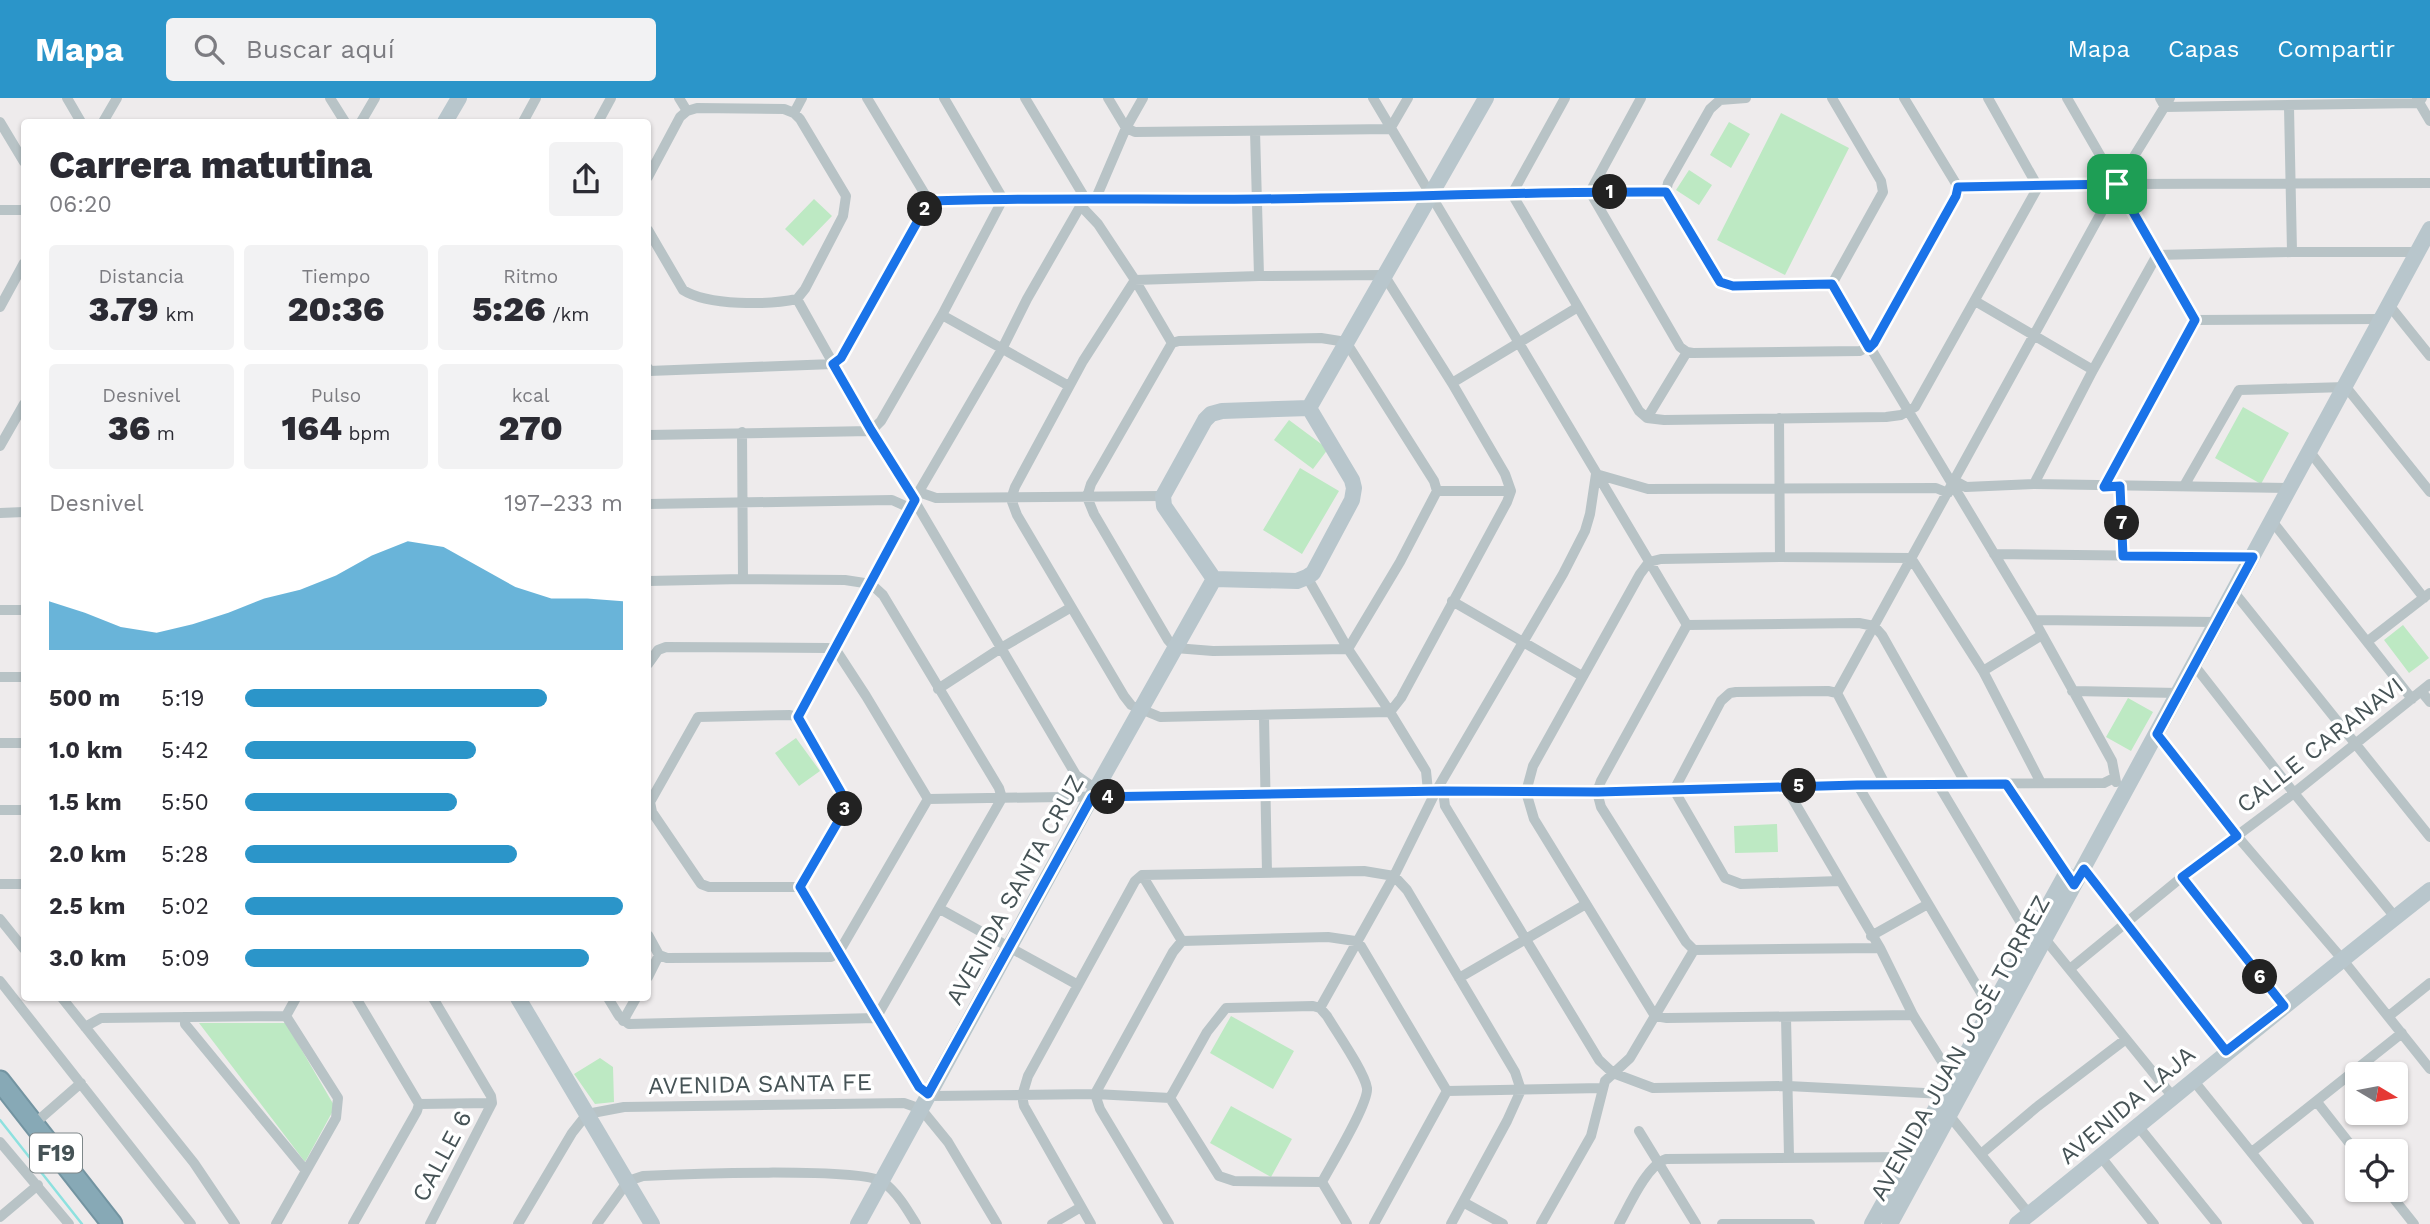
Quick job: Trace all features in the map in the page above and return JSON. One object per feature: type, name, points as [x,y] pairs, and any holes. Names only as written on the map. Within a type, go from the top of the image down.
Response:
[{"type":"highway","name":"F19","points":[[0,1082],[112,1224]]},
{"type":"highway","name":"F19","points":[[0,1101],[97,1224]]},
{"type":"street","points":[[66,98],[79,119]]},
{"type":"street","points":[[105,119],[117,98]]},
{"type":"street","points":[[330,98],[343,119]]},
{"type":"street","points":[[363,119],[375,98]]},
{"type":"street","points":[[447,119],[459,98]]},
{"type":"street","points":[[525,119],[536,98]]},
{"type":"street","points":[[600,119],[611,98]]},
{"type":"street","points":[[678,98],[687,111]]},
{"type":"street","points":[[794,113],[802,98]]},
{"type":"street","points":[[867,98],[929,201]]},
{"type":"street","points":[[944,98],[1003,199]]},
{"type":"street","points":[[1025,98],[1172,344]]},
{"type":"street","points":[[1108,98],[1126,128],[1135,132],[1390,128]]},
{"type":"street","points":[[798,717],[1027,299],[1087,201],[1143,98]]},
{"type":"street","points":[[1373,98],[1687,625]]},
{"type":"street","points":[[1390,128],[1408,98]]},
{"type":"street","points":[[1309,408],[1486,98]]},
{"type":"street","points":[[1512,194],[1565,98]]},
{"type":"street","points":[[1590,192],[1641,98]]},
{"type":"street","points":[[1746,98],[1720,100],[1710,109],[1668,183],[1666,192],[1720,282],[1733,286],[1832,284]]},
{"type":"street","points":[[1832,98],[1881,181],[1882,192],[1832,284]]},
{"type":"street","points":[[1904,98],[1958,187]]},
{"type":"street","points":[[1988,98],[2038,187]]},
{"type":"street","points":[[2067,98],[2195,320]]},
{"type":"street","points":[[1837,692],[2165,101],[2290,107],[2419,100],[2430,121]]},
{"type":"street","points":[[2290,107],[2292,252]]},
{"type":"street","points":[[651,171],[680,117],[687,111],[697,108],[784,109],[794,113],[846,196],[843,216],[797,299]]},
{"type":"street","points":[[0,122],[21,157]]},
{"type":"street","points":[[1255,131],[1259,275]]},
{"type":"street","points":[[1958,187],[2430,183]]},
{"type":"street","points":[[1590,192],[1680,347],[1687,352],[1860,351],[1874,343],[1958,187]]},
{"type":"street","points":[[1512,194],[1639,411],[1647,418],[1664,420],[1886,417],[1910,412],[2038,187]]},
{"type":"street","points":[[929,201],[1666,192]]},
{"type":"street","points":[[651,435],[871,430],[881,421],[942,315],[1003,199]]},
{"type":"street","points":[[651,371],[833,364],[841,358],[929,201]]},
{"type":"street","points":[[0,210],[21,210]]},
{"type":"street","name":"AVENIDA JUAN JOSÉ TORREZ","points":[[1890,1224],[1949,1115],[2037,939],[2070,879],[2084,869],[2429,234]]},
{"type":"street","points":[[651,235],[683,290],[693,296],[722,302],[797,299]]},
{"type":"street","points":[[2157,255],[2417,252]]},
{"type":"street","points":[[2034,484],[2157,255]]},
{"type":"street","points":[[0,307],[21,268]]},
{"type":"street","points":[[1135,280],[1259,275],[1384,275]]},
{"type":"street","points":[[1384,275],[1452,383],[1505,474],[1511,491],[1401,698],[1390,712]]},
{"type":"street","points":[[1135,280],[1069,386],[1011,499],[1017,515],[1070,608],[1131,705],[1160,717],[1390,712]]},
{"type":"street","points":[[1832,284],[2034,620],[2112,761],[2114,778],[2127,789]]},
{"type":"street","points":[[797,299],[871,430],[1076,775],[1094,793]]},
{"type":"street","points":[[1975,301],[2093,370]]},
{"type":"street","points":[[1452,383],[1577,307]]},
{"type":"street","points":[[2195,320],[2385,312],[2430,356]]},
{"type":"street","points":[[942,315],[1069,386]]},
{"type":"street","points":[[2104,487],[2195,320]]},
{"type":"street","points":[[1348,649],[1213,651],[1175,648],[1094,514],[1087,497],[1097,473],[1172,344],[1179,341],[1321,338],[1346,342],[1400,426],[1437,491]]},
{"type":"street","points":[[1647,418],[1687,352]]},
{"type":"street","points":[[2184,486],[2239,390],[2346,387],[2430,492]]},
{"type":"street","points":[[1309,408],[1352,480],[1354,488],[1352,500],[1313,573],[1297,581],[1214,579],[1164,506],[1163,496],[1205,420],[1222,411],[1309,408]]},
{"type":"street","points":[[0,446],[21,409]]},
{"type":"street","points":[[1779,418],[1780,557]]},
{"type":"street","points":[[742,432],[743,579]]},
{"type":"street","points":[[2310,452],[2427,595],[2368,641]]},
{"type":"street","points":[[1596,474],[1648,489],[1936,488],[2034,484],[2289,488]]},
{"type":"street","points":[[1320,1007],[1394,876],[1436,791],[1563,574],[1590,514],[1596,474]]},
{"type":"street","points":[[2120,486],[2123,556]]},
{"type":"street","points":[[1437,491],[1511,491]]},
{"type":"street","points":[[1348,649],[1400,562],[1437,491]]},
{"type":"street","points":[[651,504],[1163,496]]},
{"type":"street","points":[[0,513],[21,512]]},
{"type":"street","points":[[2272,521],[2368,641],[2430,702]]},
{"type":"street","points":[[1994,554],[2253,557]]},
{"type":"street","points":[[1913,1015],[1656,1016],[1534,819],[1526,792],[1533,766],[1582,676],[1649,562],[1661,559],[1780,557],[1912,558],[1983,671],[2041,783]]},
{"type":"street","points":[[1307,577],[1348,649],[1390,712],[1599,1060],[1613,1073],[1653,1088],[1788,1086],[1944,1094]]},
{"type":"street","name":"AVENIDA SANTA CRUZ","points":[[858,1224],[1214,579]]},
{"type":"street","points":[[651,581],[845,580],[871,584],[883,594],[999,788],[1002,797],[877,1018]]},
{"type":"street","points":[[2234,592],[2430,837]]},
{"type":"street","points":[[1452,601],[1582,676]]},
{"type":"street","points":[[938,688],[1070,608]]},
{"type":"street","points":[[0,610],[21,610]]},
{"type":"street","points":[[2034,620],[2217,622]]},
{"type":"street","points":[[1687,625],[1859,622],[1874,626],[1882,635],[1966,784]]},
{"type":"street","points":[[1687,625],[1598,792],[1601,807],[1686,942],[1694,950],[1880,948]]},
{"type":"street","points":[[1983,671],[2042,635]]},
{"type":"street","points":[[651,660],[658,650],[666,647],[836,650]]},
{"type":"street","points":[[836,650],[928,799]]},
{"type":"street","points":[[2194,665],[2395,917]]},
{"type":"street","points":[[0,677],[21,677]]},
{"type":"street","points":[[2072,691],[2179,693]]},
{"type":"street","name":"CALLE CARANAVI","points":[[2071,968],[2182,877],[2294,793],[2421,691]]},
{"type":"street","points":[[1837,692],[1885,784]]},
{"type":"street","points":[[1674,790],[1721,701],[1730,694],[1837,692]]},
{"type":"street","points":[[1264,716],[1267,873]]},
{"type":"street","points":[[651,799],[698,717],[798,717],[846,801],[846,808],[800,887]]},
{"type":"street","points":[[2157,734],[2237,836],[2343,960],[2430,1069]]},
{"type":"street","points":[[0,744],[21,743]]},
{"type":"street","points":[[928,799],[1094,793],[1598,792],[1885,784],[2104,783],[2114,778]]},
{"type":"street","points":[[1938,784],[2037,939],[2071,968],[2174,1097]]},
{"type":"street","points":[[2006,784],[2070,879]]},
{"type":"street","points":[[1857,785],[1990,1008]]},
{"type":"street","points":[[1785,786],[1880,948],[1913,1015],[1953,1079]]},
{"type":"street","points":[[1674,790],[1725,878],[1741,884],[1840,881]]},
{"type":"street","points":[[651,940],[659,955],[667,958],[831,957],[839,952],[928,799]]},
{"type":"street","points":[[651,809],[701,884],[709,887],[800,887]]},
{"type":"street","points":[[0,810],[21,810]]},
{"type":"street","points":[[2084,869],[2226,1051]]},
{"type":"street","points":[[1091,1224],[1030,1118],[1022,1096],[1028,1076],[1135,881],[1142,875],[1364,871],[1394,876],[1407,890],[1515,1072],[1521,1090],[1451,1224]]},
{"type":"street","points":[[1142,875],[1182,941]]},
{"type":"street","points":[[2182,877],[2284,1006]]},
{"type":"street","points":[[0,884],[21,884]]},
{"type":"street","points":[[800,887],[997,1224]]},
{"type":"street","name":"AVENIDA LAJA","points":[[2023,1219],[2174,1097],[2226,1051],[2430,890]]},
{"type":"street","points":[[1459,978],[1586,904]]},
{"type":"street","points":[[1871,936],[1928,904]]},
{"type":"street","points":[[940,909],[1078,985]]},
{"type":"street","points":[[0,919],[21,945]]},
{"type":"street","points":[[1182,941],[1328,937],[1355,941],[1361,946],[1447,1091],[1374,1224]]},
{"type":"street","points":[[1872,1224],[1990,1008],[2037,939]]},
{"type":"street","points":[[1169,1224],[1100,1109],[1095,1094],[1166,964],[1182,941]]},
{"type":"street","points":[[1541,1224],[1591,1136],[1605,1081],[1630,1058],[1694,950]]},
{"type":"street","points":[[651,971],[659,955]]},
{"type":"street","points":[[0,981],[191,1224]]},
{"type":"street","points":[[2389,1016],[2430,983]]},
{"type":"street","points":[[64,1001],[194,1163],[235,1224]]},
{"type":"street","points":[[286,1016],[294,1001]]},
{"type":"street","points":[[353,1224],[419,1104],[358,1001]]},
{"type":"street","name":"CALLE 6","points":[[430,1224],[492,1103],[491,1096],[435,1001]]},
{"type":"street","points":[[520,1001],[652,1224]]},
{"type":"street","points":[[610,1001],[623,1021],[629,1024],[877,1018]]},
{"type":"street","points":[[623,1021],[634,1001]]},
{"type":"street","points":[[1320,1007],[1226,1008],[1207,1032],[1170,1098],[1219,1176],[1234,1181],[1322,1182]]},
{"type":"street","points":[[1320,1007],[1363,1078],[1367,1090],[1322,1182]]},
{"type":"street","points":[[85,1027],[101,1018],[286,1016]]},
{"type":"street","points":[[276,1224],[336,1118],[338,1098],[286,1016]]},
{"type":"street","points":[[185,1017],[185,1024],[306,1171]]},
{"type":"street","points":[[1786,1017],[1789,1157]]},
{"type":"street","points":[[2252,1152],[2402,1033]]},
{"type":"street","points":[[1981,1154],[2038,1106],[2126,1039]]},
{"type":"street","points":[[2193,1080],[2309,1224]]},
{"type":"street","points":[[34,1125],[81,1083]]},
{"type":"street","points":[[1447,1091],[1602,1088]]},
{"type":"street","name":"AVENIDA SANTA FE","points":[[587,1114],[624,1107],[904,1103],[925,1102],[943,1097],[1095,1094],[1170,1098]]},
{"type":"street","points":[[2317,1102],[2346,1139]]},
{"type":"street","points":[[419,1104],[492,1103]]},
{"type":"street","points":[[518,1224],[550,1168],[587,1114]]},
{"type":"street","points":[[1949,1115],[1981,1154],[2023,1219]]},
{"type":"street","points":[[2138,1126],[2217,1224]]},
{"type":"street","points":[[1639,1131],[1696,1224]]},
{"type":"street","points":[[0,1142],[69,1224]]},
{"type":"street","points":[[1619,1224],[1641,1185],[1658,1162],[1679,1159],[1909,1157]]},
{"type":"street","points":[[2101,1157],[2150,1222]]},
{"type":"street","points":[[597,1224],[628,1181],[643,1175],[834,1173],[881,1181],[902,1202],[916,1224]]},
{"type":"street","points":[[1322,1182],[1347,1224]]},
{"type":"street","points":[[0,1217],[38,1185]]},
{"type":"street","points":[[1463,1202],[1503,1224]]},
{"type":"street","points":[[2397,1202],[2414,1224]]},
{"type":"street","points":[[1052,1224],[1081,1207]]},
{"type":"street","points":[[1722,1224],[1810,1224]]},
{"type":"green space","points":[[1781,113],[1849,148],[1785,275],[1717,240]]},
{"type":"green space","points":[[1729,122],[1750,134],[1731,168],[1710,155]]},
{"type":"green space","points":[[1689,170],[1712,185],[1699,205],[1676,190]]},
{"type":"green space","points":[[814,199],[832,216],[803,246],[785,229]]},
{"type":"green space","points":[[2243,407],[2289,433],[2261,484],[2215,458]]},
{"type":"green space","points":[[1289,420],[1328,449],[1313,469],[1274,440]]},
{"type":"green space","points":[[1300,468],[1339,491],[1302,554],[1263,530]]},
{"type":"green space","points":[[2403,625],[2429,658],[2409,673],[2384,640]]},
{"type":"green space","points":[[2128,698],[2153,712],[2131,751],[2106,737]]},
{"type":"green space","points":[[796,738],[820,771],[799,786],[775,753]]},
{"type":"green space","points":[[1777,824],[1778,852],[1735,853],[1734,826]]},
{"type":"green space","points":[[1231,1016],[1294,1051],[1273,1089],[1210,1053]]},
{"type":"green space","points":[[199,1023],[286,1023],[335,1107],[305,1162]]},
{"type":"green space","points":[[600,1058],[613,1067],[614,1102],[595,1104],[574,1074]]},
{"type":"green space","points":[[1231,1106],[1292,1139],[1271,1177],[1210,1143]]},
{"type":"waterway","points":[[0,1120],[82,1224]]},
{"type":"route","points":[[2117,184],[2195,320],[2104,487],[2120,486],[2123,556],[2253,557],[2157,734],[2237,836],[2182,877],[2284,1006],[2226,1051],[2084,869],[2074,885],[2006,784],[1598,792],[1443,791],[1092,797],[928,1094],[919,1087],[800,887],[846,808],[846,801],[798,717],[915,500],[833,364],[841,358],[929,201],[1666,192],[1720,282],[1733,286],[1832,284],[1869,348],[1956,196],[1958,187],[2117,184]]}]
